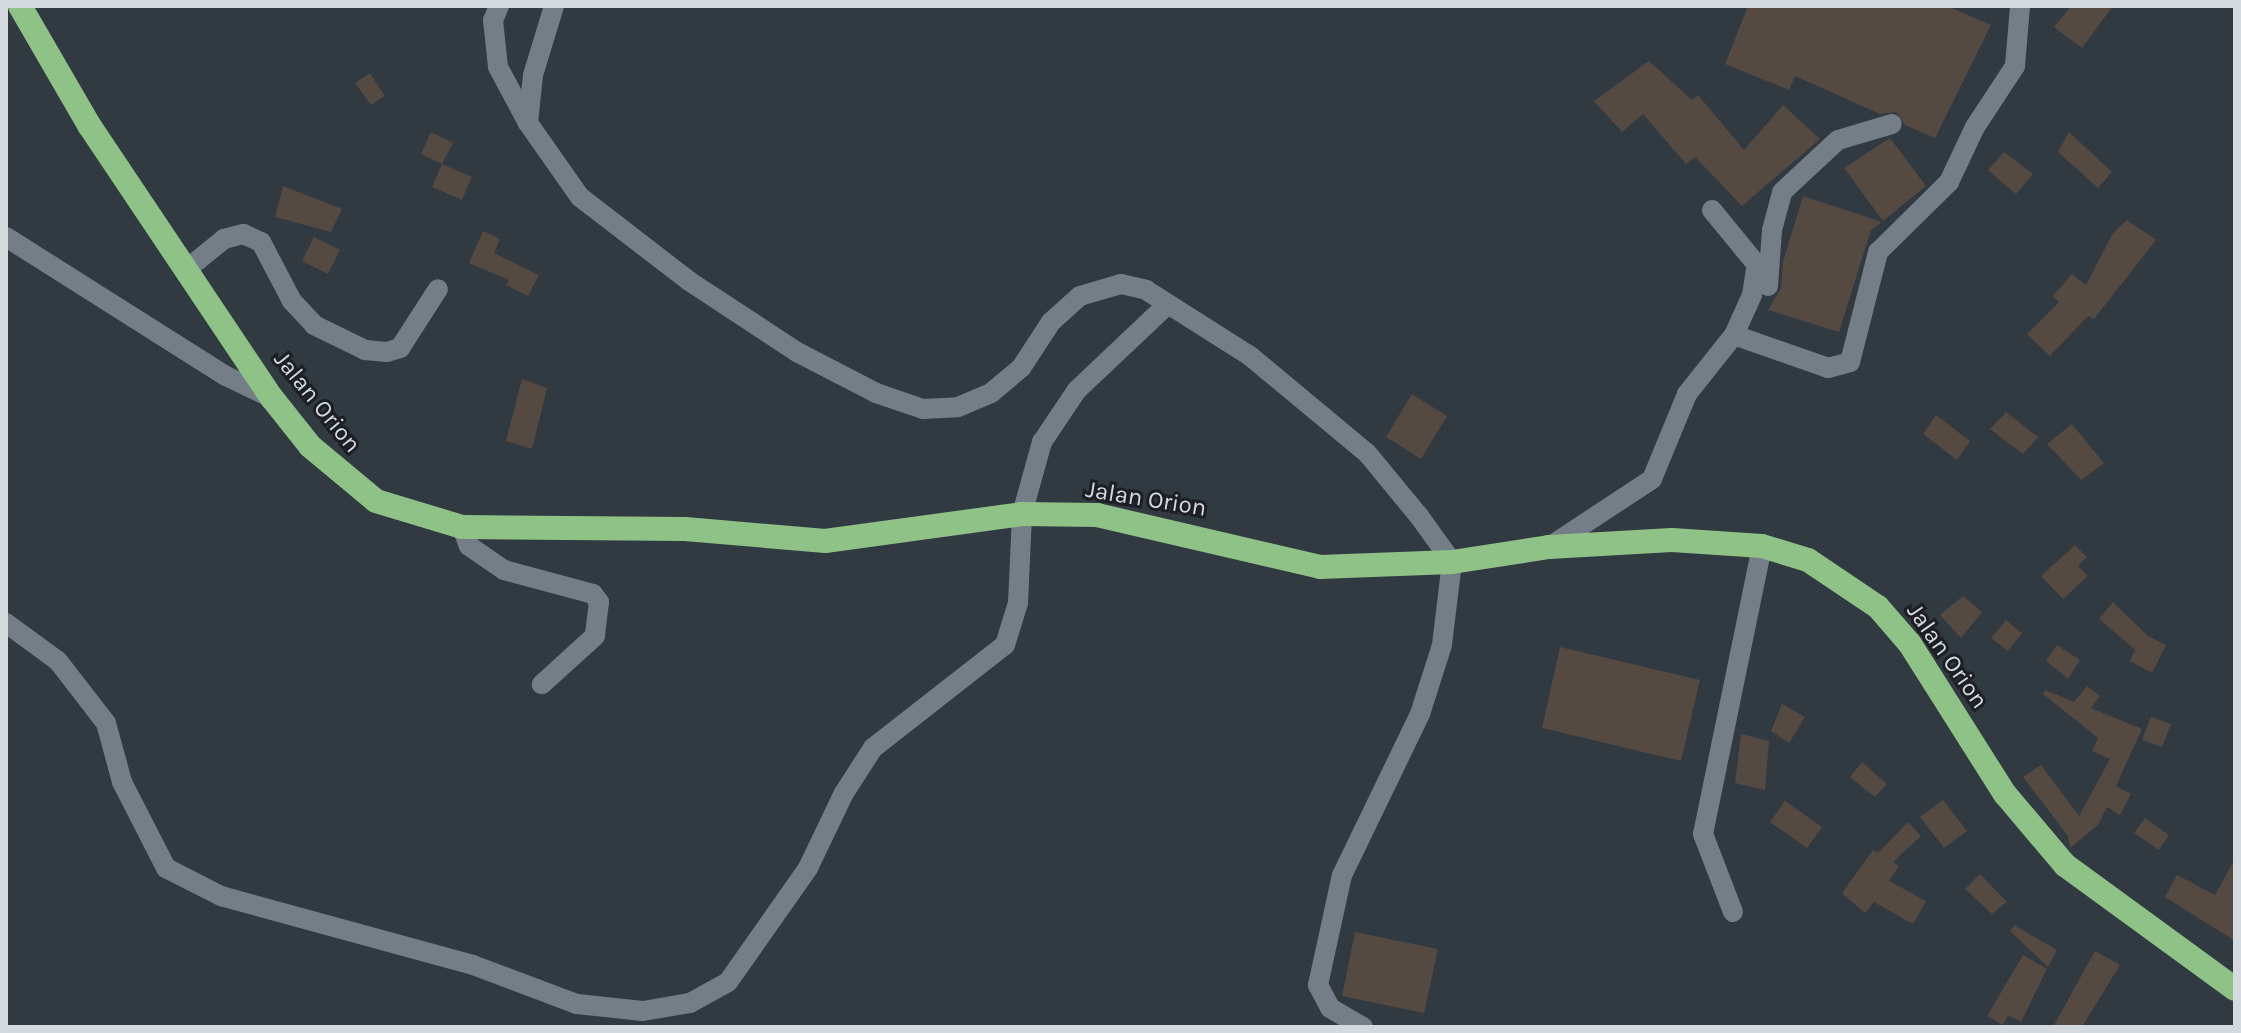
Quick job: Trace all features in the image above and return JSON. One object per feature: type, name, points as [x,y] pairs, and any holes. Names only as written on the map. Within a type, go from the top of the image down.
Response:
[{"type":"highway","name":"Jalan Orion","points":[[22,7],[89,125],[272,398],[310,446],[376,501],[462,527],[685,529],[825,541],[1022,514],[1097,515],[1149,523],[1320,567],[1452,562],[1549,547],[1672,540],[1762,546],[1808,560],[1878,607],[1910,644],[2005,794],[2065,865],[2235,989]]},
{"type":"street","points":[[499,6],[493,20],[498,67],[528,123],[580,197],[689,281],[797,352],[876,393],[923,409],[958,407],[991,393],[1021,368],[1051,322],[1080,296],[1121,284],[1146,290],[1250,356],[1367,453],[1452,562],[1442,645],[1420,714],[1342,875],[1318,985],[1330,1008],[1363,1027]]},
{"type":"street","points":[[528,123],[533,75],[554,6]]},
{"type":"street","points":[[1738,326],[1828,368],[1850,362],[1878,252],[1949,182],[1975,127],[2015,66],[2020,6]]},
{"type":"street","points":[[1549,547],[1652,479],[1687,394],[1738,326],[1764,302],[1774,218],[1782,192],[1838,140],[1892,124]]},
{"type":"street","points":[[1712,210],[1757,265],[1738,326]]},
{"type":"street","points":[[187,269],[224,239],[243,234],[261,242],[292,301],[314,325],[365,350],[387,352],[400,348],[438,289]]},
{"type":"street","points":[[6,237],[226,376],[272,398]]},
{"type":"street","points":[[6,623],[58,661],[106,723],[122,782],[166,868],[221,896],[473,965],[577,1004],[643,1011],[690,1003],[728,982],[808,868],[844,793],[873,748],[1005,645],[1018,603],[1022,514],[1042,442],[1077,390],[1168,304]]},
{"type":"street","points":[[462,527],[469,546],[495,565],[593,594],[599,602],[595,636],[542,684]]},
{"type":"street","points":[[1733,912],[1703,834],[1762,546]]},
{"type":"building","points":[[1748,6],[1947,6],[1991,25],[1935,138],[1905,125],[1896,112],[1880,114],[1795,76],[1789,90],[1725,64]]},
{"type":"building","points":[[2071,6],[2113,6],[2082,48],[2054,27]]},
{"type":"building","points":[[1649,61],[1692,100],[1698,95],[1744,150],[1783,105],[1820,139],[1742,206],[1695,157],[1686,164],[1643,114],[1622,132],[1594,101]]},
{"type":"building","points":[[370,73],[385,96],[371,105],[355,83]]},
{"type":"building","points":[[431,132],[453,143],[442,164],[421,154]]},
{"type":"building","points":[[2069,132],[2112,172],[2098,188],[2058,152]]},
{"type":"building","points":[[1890,138],[1926,186],[1883,221],[1844,168]]},
{"type":"building","points":[[2004,152],[2033,174],[2016,194],[1988,170]]},
{"type":"building","points":[[442,164],[472,177],[462,200],[432,187]]},
{"type":"building","points":[[283,186],[342,209],[331,232],[275,217]]},
{"type":"building","points":[[1803,196],[1882,222],[1871,230],[1839,332],[1768,310],[1781,288],[1783,262]]},
{"type":"building","points":[[2127,220],[2156,240],[2094,319],[2088,316],[2050,356],[2027,334],[2059,302],[2053,296],[2072,274],[2086,285],[2113,233]]},
{"type":"building","points":[[483,231],[500,239],[494,253],[539,275],[528,296],[506,285],[509,280],[469,263]]},
{"type":"building","points":[[314,237],[340,250],[328,274],[302,261]]},
{"type":"building","points":[[522,379],[547,388],[532,449],[506,441]]},
{"type":"building","points":[[1412,394],[1447,416],[1421,459],[1386,437]]},
{"type":"building","points":[[2006,412],[2038,437],[2023,454],[1990,429]]},
{"type":"building","points":[[1936,415],[1970,441],[1957,460],[1923,434]]},
{"type":"building","points":[[2072,424],[2104,463],[2081,480],[2047,444]]},
{"type":"building","points":[[2075,545],[2087,557],[2078,566],[2088,576],[2063,599],[2041,576]]},
{"type":"building","points":[[1963,596],[1982,612],[1961,638],[1940,615]]},
{"type":"building","points":[[2113,602],[2148,636],[2166,645],[2152,673],[2130,661],[2135,650],[2099,619]]},
{"type":"building","points":[[2006,620],[2022,633],[2008,651],[1991,638]]},
{"type":"building","points":[[2057,645],[2080,660],[2068,679],[2046,661]]},
{"type":"building","points":[[1560,647],[1700,680],[1681,761],[1542,728]]},
{"type":"building","points":[[2087,686],[2100,696],[2091,708],[2142,729],[2116,786],[2131,794],[2120,815],[2107,807],[2098,825],[2070,848],[2068,836],[2023,777],[2041,765],[2079,816],[2110,759],[2092,751],[2098,738],[2043,694],[2045,690],[2074,702]]},
{"type":"building","points":[[1782,704],[1805,717],[1789,743],[1771,731]]},
{"type":"building","points":[[2151,717],[2171,724],[2162,747],[2142,740]]},
{"type":"building","points":[[1741,734],[1769,741],[1765,790],[1735,783]]},
{"type":"building","points":[[1862,762],[1887,784],[1875,797],[1850,777]]},
{"type":"building","points":[[1943,800],[1967,831],[1944,848],[1920,817]]},
{"type":"building","points":[[1785,801],[1822,827],[1807,848],[1770,822]]},
{"type":"building","points":[[2145,818],[2169,835],[2159,850],[2134,833]]},
{"type":"building","points":[[1908,822],[1921,836],[1893,862],[1899,866],[1889,881],[1926,901],[1913,924],[1874,902],[1865,913],[1842,893],[1873,850],[1878,853]]},
{"type":"building","points":[[2235,859],[2235,941],[2165,897],[2177,875],[2215,895]]},
{"type":"building","points":[[1980,874],[2007,902],[1992,914],[1965,889]]},
{"type":"building","points":[[2014,925],[2057,950],[2048,967],[2010,931]]},
{"type":"building","points":[[1355,932],[1438,949],[1424,1013],[1342,996]]},
{"type":"building","points":[[2095,951],[2120,965],[2082,1027],[2053,1027]]},
{"type":"building","points":[[2023,955],[2047,969],[2021,1022],[2008,1015],[2003,1025],[1987,1016]]}]
